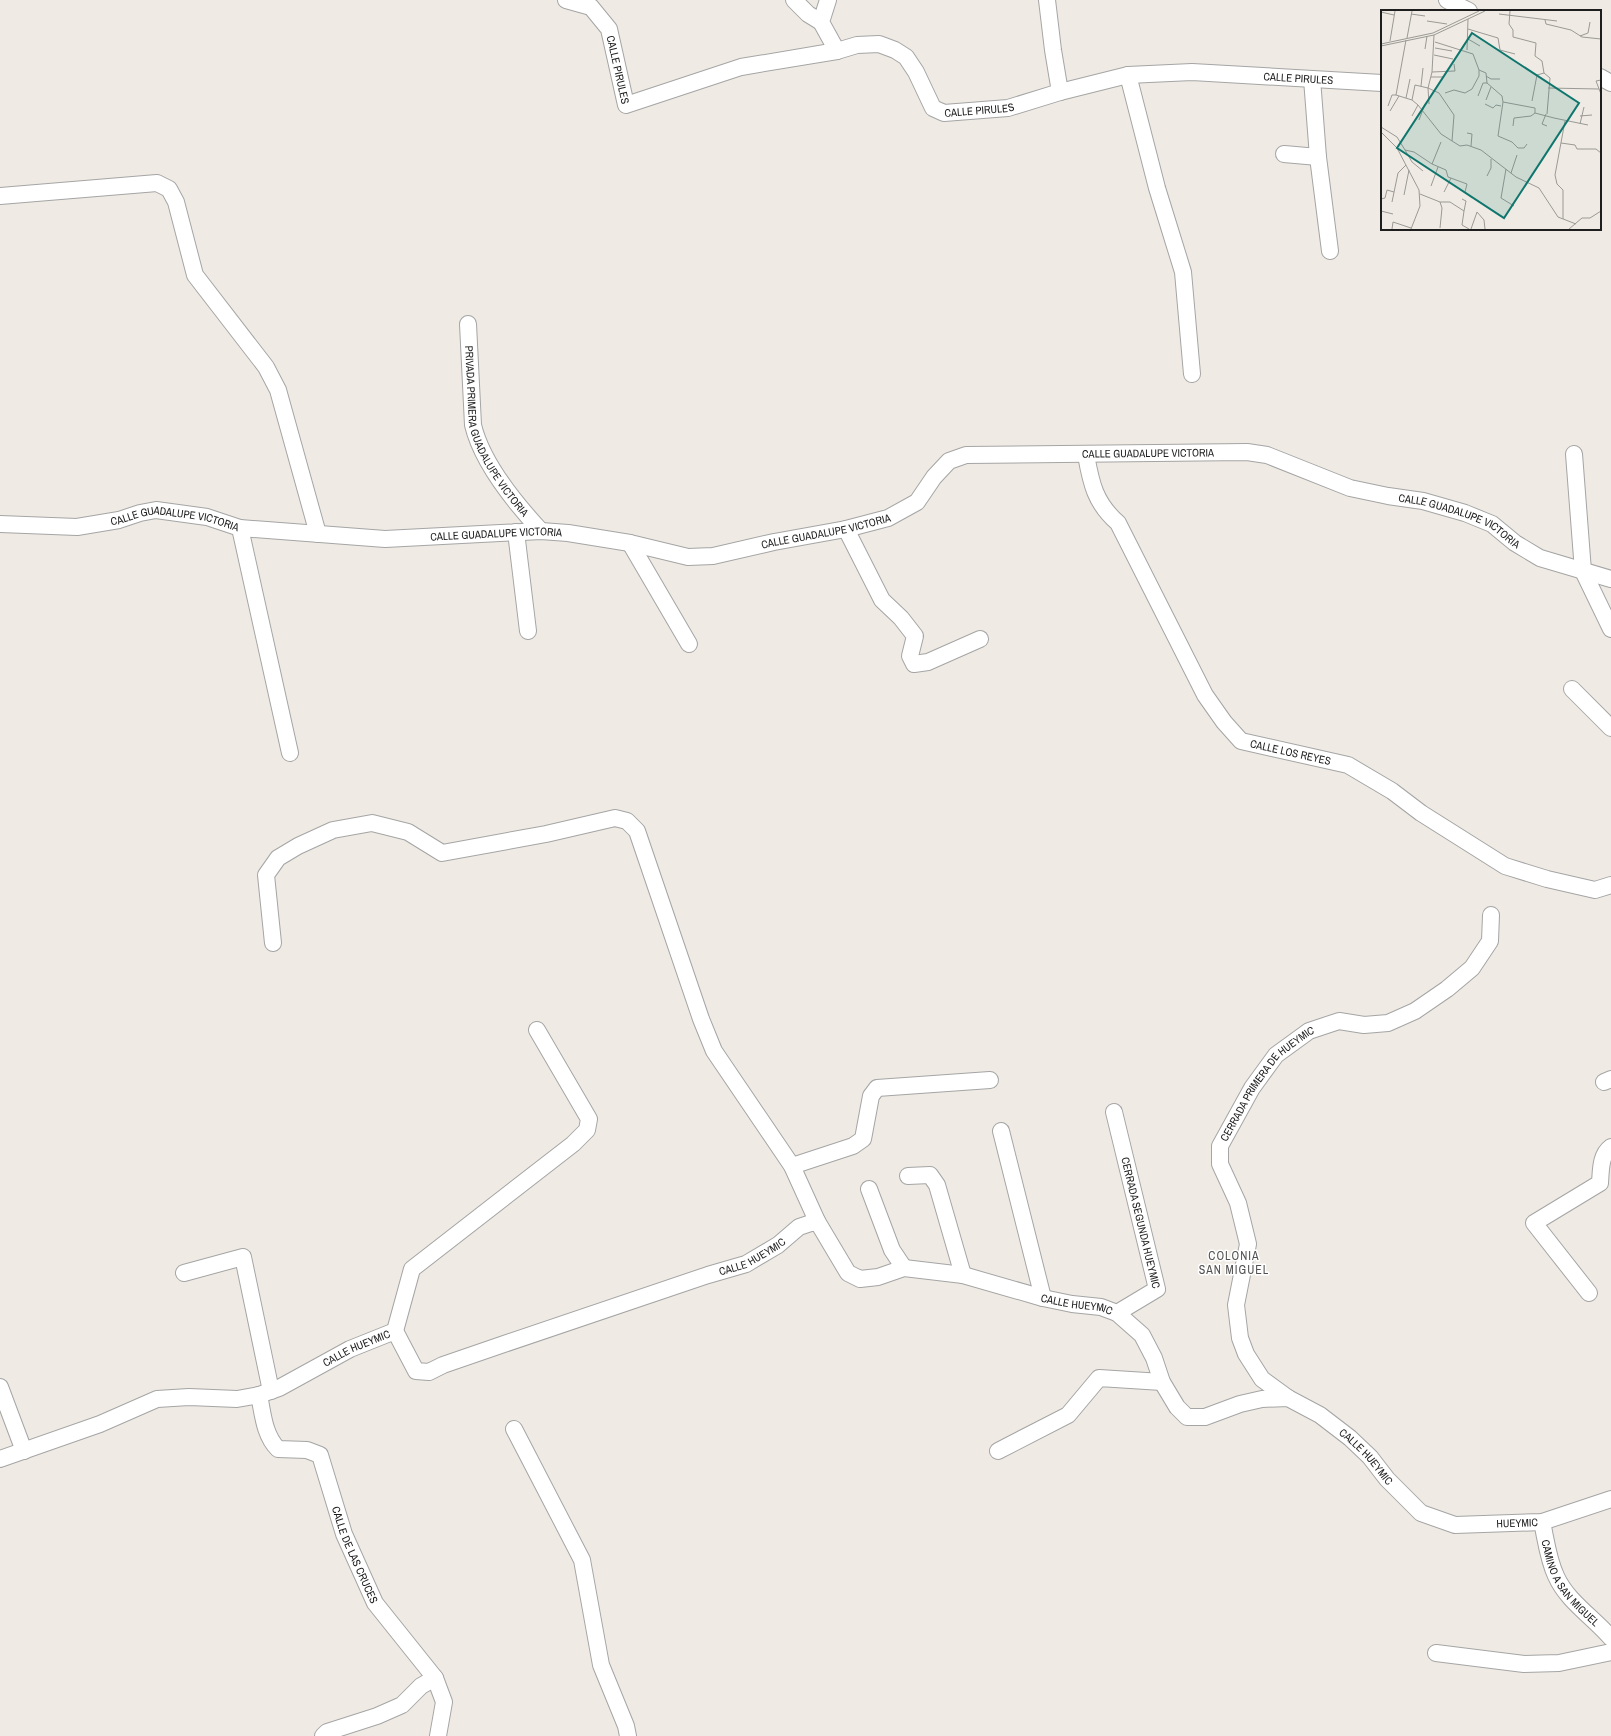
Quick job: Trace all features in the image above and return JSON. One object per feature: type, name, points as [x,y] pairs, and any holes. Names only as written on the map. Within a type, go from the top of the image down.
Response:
[{"type":"street","name":"CALLE PIRULES","points":[[566,0],[591,7],[609,29],[626,105],[741,67],[837,51],[857,45],[879,44],[895,50],[906,57],[916,72],[933,108],[944,113],[1008,108],[1060,92],[1128,75],[1192,72],[1381,82]]},
{"type":"street","points":[[794,0],[808,14],[821,22],[837,51]]},
{"type":"street","points":[[821,22],[828,0]]},
{"type":"street","points":[[1047,0],[1052,50],[1060,92]]},
{"type":"street","points":[[1446,0],[1467,10]]},
{"type":"street","points":[[1128,75],[1157,188],[1183,272],[1192,374]]},
{"type":"street","points":[[1601,78],[1611,83]]},
{"type":"street","points":[[1312,79],[1318,157],[1330,251]]},
{"type":"street","points":[[1284,154],[1318,157]]},
{"type":"street","points":[[0,196],[157,183],[169,189],[176,202],[195,275],[266,367],[278,390],[318,534]]},
{"type":"street","name":"PRIVADA PRIMERA GUADALUPE VICTORIA","points":[[468,324],[473,425],[476,436],[490,464],[521,509],[541,531]]},
{"type":"street","name":"CALLE GUADALUPE VICTORIA","points":[[0,524],[77,527],[119,520],[140,513],[156,510],[207,517],[240,528],[385,538],[541,531],[568,532],[630,543],[688,557],[713,556],[774,542],[846,529],[888,518],[917,502],[934,477],[949,461],[966,456],[1247,452],[1267,456],[1350,488],[1388,496],[1423,501],[1464,513],[1492,524],[1515,543],[1540,558],[1611,579]]},
{"type":"street","points":[[1574,454],[1583,571],[1611,629]]},
{"type":"street","name":"CALLE LOS REYES","points":[[1086,455],[1092,488],[1107,513],[1118,522],[1205,695],[1224,722],[1242,741],[1348,765],[1392,791],[1420,813],[1505,866],[1547,880],[1595,890],[1611,885]]},
{"type":"street","points":[[240,528],[290,754]]},
{"type":"street","points":[[846,529],[882,600],[901,618],[914,636],[910,656],[914,664],[928,662],[980,639]]},
{"type":"street","points":[[516,532],[528,631]]},
{"type":"street","points":[[630,543],[689,644]]},
{"type":"street","points":[[1572,689],[1611,728]]},
{"type":"street","points":[[273,943],[266,875],[278,858],[298,846],[333,830],[372,823],[408,832],[442,853],[546,834],[615,818],[627,821],[637,831],[701,1020],[714,1051],[792,1166],[817,1222]]},
{"type":"street","name":"CERRADA PRIMERA DE HUEYMIC","points":[[1288,1398],[1262,1379],[1246,1354],[1240,1338],[1236,1305],[1248,1244],[1238,1203],[1220,1164],[1220,1146],[1252,1088],[1276,1055],[1309,1030],[1339,1021],[1364,1024],[1388,1023],[1415,1011],[1447,989],[1472,968],[1490,941],[1491,915]]},
{"type":"street","points":[[395,1331],[412,1269],[573,1144],[587,1130],[589,1119],[537,1030]]},
{"type":"street","points":[[792,1166],[853,1146],[863,1139],[871,1096],[877,1088],[990,1080]]},
{"type":"street","name":"CERRADA SEGUNDA HUEYMIC","points":[[1114,1112],[1157,1289],[1117,1313]]},
{"type":"street","points":[[1001,1131],[1043,1298]]},
{"type":"street","points":[[1589,1294],[1534,1223],[1600,1183],[1601,1163],[1607,1150],[1611,1147]]},
{"type":"street","points":[[908,1176],[930,1175],[937,1185],[963,1275]]},
{"type":"street","points":[[869,1189],[892,1250],[904,1268]]},
{"type":"street","name":"CALLE HUEYMIC","points":[[0,1459],[100,1424],[157,1399],[189,1397],[236,1399],[265,1393],[350,1349],[395,1331],[416,1370],[429,1372],[443,1365],[708,1275],[746,1264],[778,1245],[799,1227],[817,1222],[848,1272],[860,1279],[878,1277],[904,1268],[963,1275],[1043,1298],[1072,1304],[1101,1306],[1117,1313],[1142,1335],[1154,1358],[1162,1382],[1177,1407],[1187,1417],[1205,1417],[1240,1404],[1262,1399],[1288,1398],[1320,1415],[1350,1438],[1370,1457],[1387,1479],[1421,1513]]},
{"type":"street","points":[[184,1273],[243,1257],[265,1393]]},
{"type":"street","points":[[998,1451],[1068,1415],[1099,1378],[1162,1382]]},
{"type":"street","points":[[0,1387],[24,1451]]},
{"type":"street","name":"CALLE DE LAS CRUCES","points":[[265,1393],[267,1435],[278,1449],[308,1450],[320,1455],[344,1534],[375,1603],[435,1678],[444,1702],[438,1736]]},
{"type":"street","points":[[514,1429],[582,1560],[601,1665],[626,1726],[628,1736]]},
{"type":"street","name":"HUEYMIC","points":[[1421,1513],[1455,1525],[1542,1522],[1611,1499]]},
{"type":"street","name":"CAMINO A SAN MIGUEL","points":[[1542,1522],[1550,1559],[1556,1577],[1570,1596],[1611,1638]]},
{"type":"street","points":[[1436,1653],[1524,1664],[1558,1663],[1611,1652]]},
{"type":"street","points":[[323,1736],[327,1732],[378,1716],[402,1705],[421,1686],[435,1678]]},
{"type":"district","name":"COLONIA SAN MIGUEL","points":[[1234,1263]]}]
